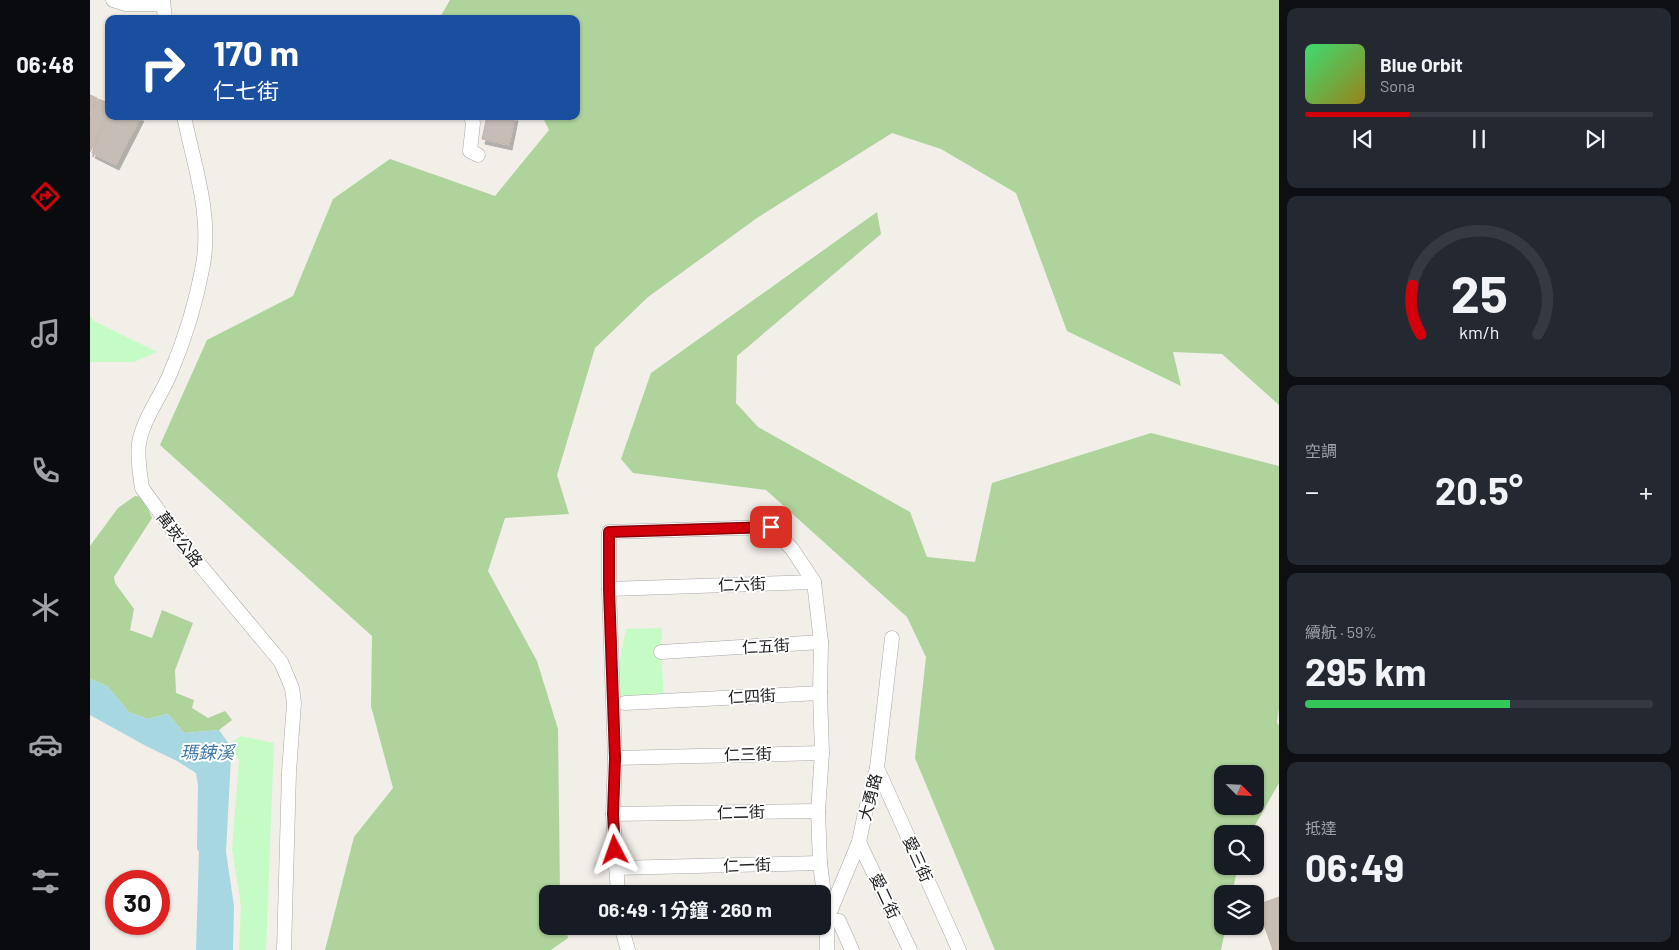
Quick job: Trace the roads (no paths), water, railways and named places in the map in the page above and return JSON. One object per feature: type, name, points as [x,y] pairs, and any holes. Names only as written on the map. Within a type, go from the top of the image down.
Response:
[{"type":"street","points":[[113,0],[126,4],[163,2],[165,15]]},
{"type":"street","name":"萬崁公路","points":[[185,120],[201,190],[206,240],[203,266],[186,334],[170,375],[156,400],[139,442],[140,477],[142,488],[185,548],[280,662],[292,688],[294,703],[289,772],[284,950]]},
{"type":"street","points":[[472,120],[470,151],[478,155]]},
{"type":"street","points":[[617,885],[613,814],[615,758],[609,589],[609,532],[771,527],[792,549],[814,582],[821,642],[822,753],[818,811],[822,885]]},
{"type":"street","name":"仁六街","points":[[609,589],[814,582]]},
{"type":"street","name":"大勇路","points":[[831,905],[859,842],[877,768],[892,638]]},
{"type":"street","name":"仁五街","points":[[661,652],[821,642]]},
{"type":"street","name":"仁四街","points":[[625,703],[820,693]]},
{"type":"street","name":"仁三街","points":[[615,758],[822,753]]},
{"type":"street","name":"愛三街","points":[[877,768],[959,950]]},
{"type":"street","name":"仁二街","points":[[613,814],[818,811]]},
{"type":"street","name":"愛二街","points":[[859,842],[910,950]]},
{"type":"street","name":"仁一街","points":[[616,868],[820,863]]},
{"type":"street","points":[[831,920],[839,921],[852,950]]},
{"type":"street","points":[[624,935],[628,950]]},
{"type":"street","name":"大勇路","points":[[826,935],[827,950]]},
{"type":"water","name":"瑪鋉溪","points":[[90,679],[107,686],[129,712],[148,719],[168,714],[184,733],[219,730],[229,744],[231,757],[226,852],[234,906],[233,950],[196,950],[199,852],[197,849],[198,785],[196,773],[90,715]]}]
